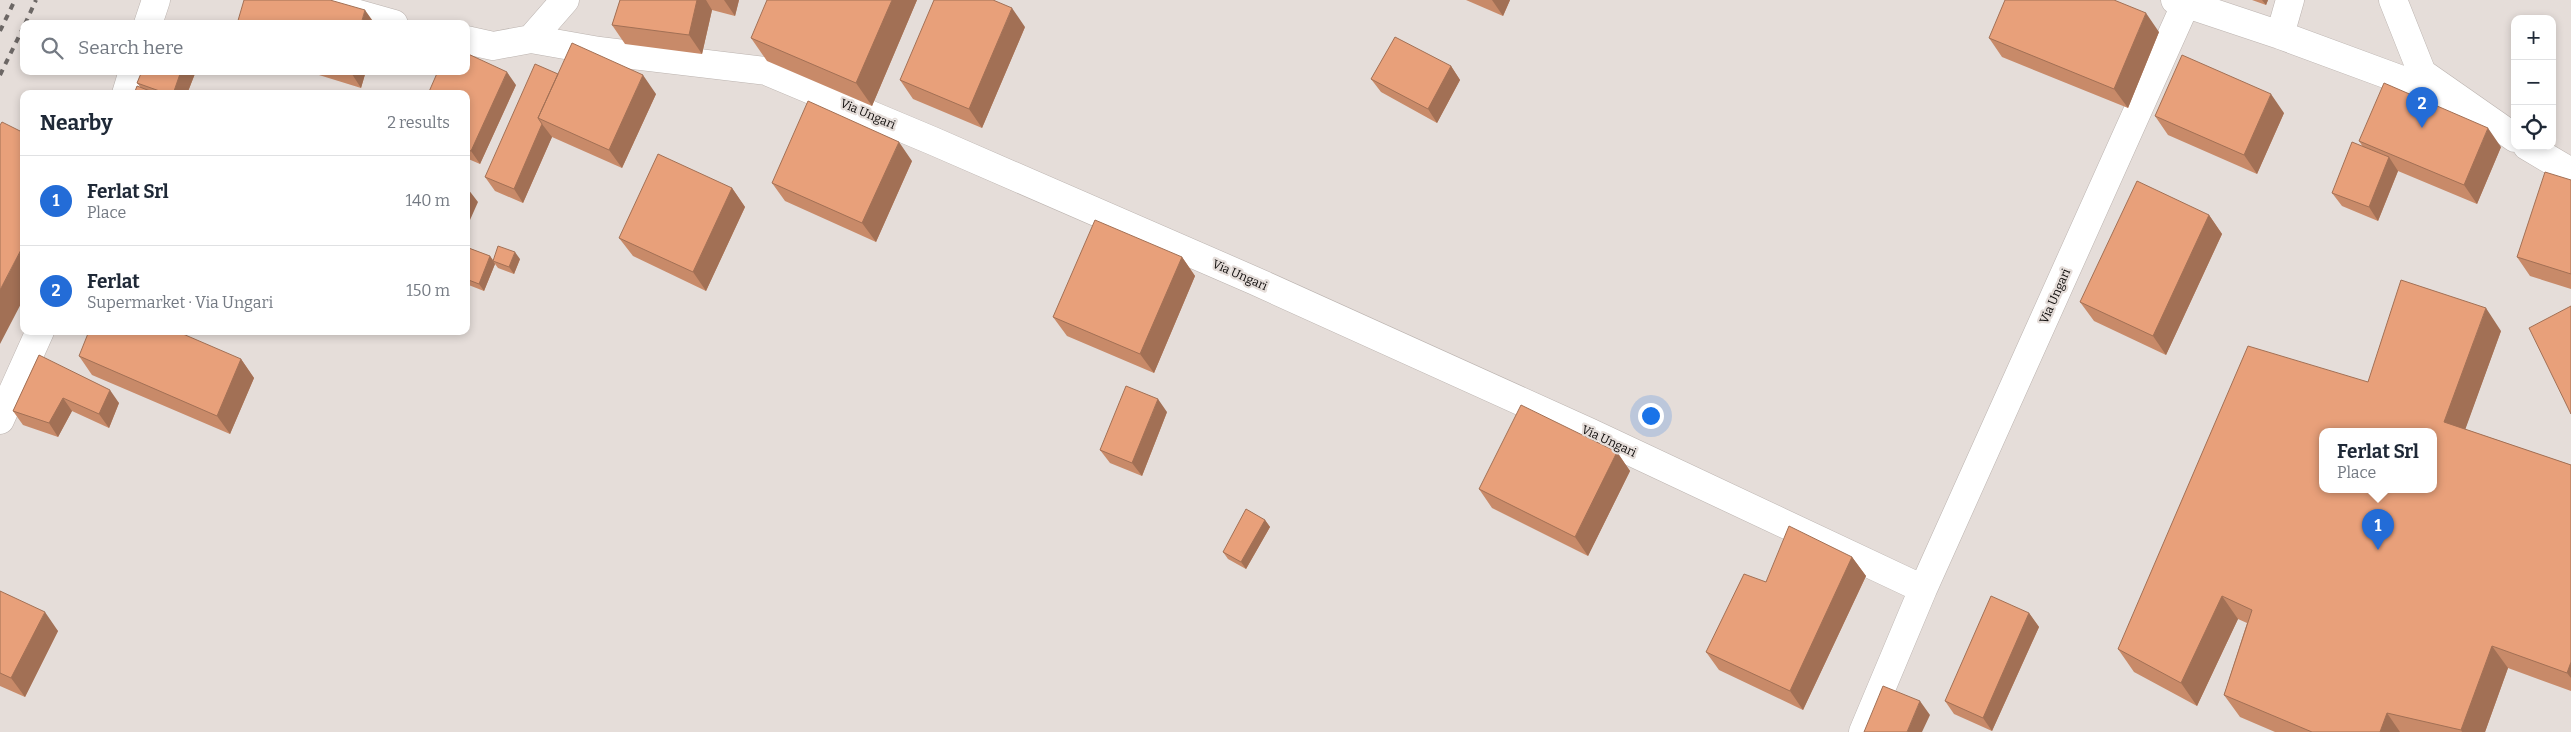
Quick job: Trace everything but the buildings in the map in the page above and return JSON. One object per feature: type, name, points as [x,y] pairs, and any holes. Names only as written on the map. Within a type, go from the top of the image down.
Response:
[{"type":"street","points":[[149,20],[156,0]]},
{"type":"street","points":[[309,0],[380,20]]},
{"type":"street","points":[[470,41],[494,46],[532,39],[565,0]]},
{"type":"street","points":[[2280,35],[2290,0]]},
{"type":"street","points":[[2393,0],[2422,73],[2459,101],[2511,135]]},
{"type":"street","name":"Via Ungari","points":[[1863,732],[1923,589],[2180,2],[2280,35],[2459,101]]},
{"type":"street","name":"Via Ungari","points":[[532,39],[599,51],[766,71],[933,141],[1255,281],[1598,436],[1923,589]]},
{"type":"street","points":[[127,90],[132,75]]},
{"type":"street","points":[[2534,150],[2571,172]]},
{"type":"street","points":[[0,420],[38,335]]},
{"type":"railway","points":[[0,31],[15,0]]},
{"type":"railway","points":[[27,20],[36,0]]},
{"type":"railway","points":[[0,75],[20,34]]},
{"type":"place","name":"Ferlat","points":[[2422,128]]},
{"type":"place","name":"Ferlat Srl","points":[[2378,550]]}]
